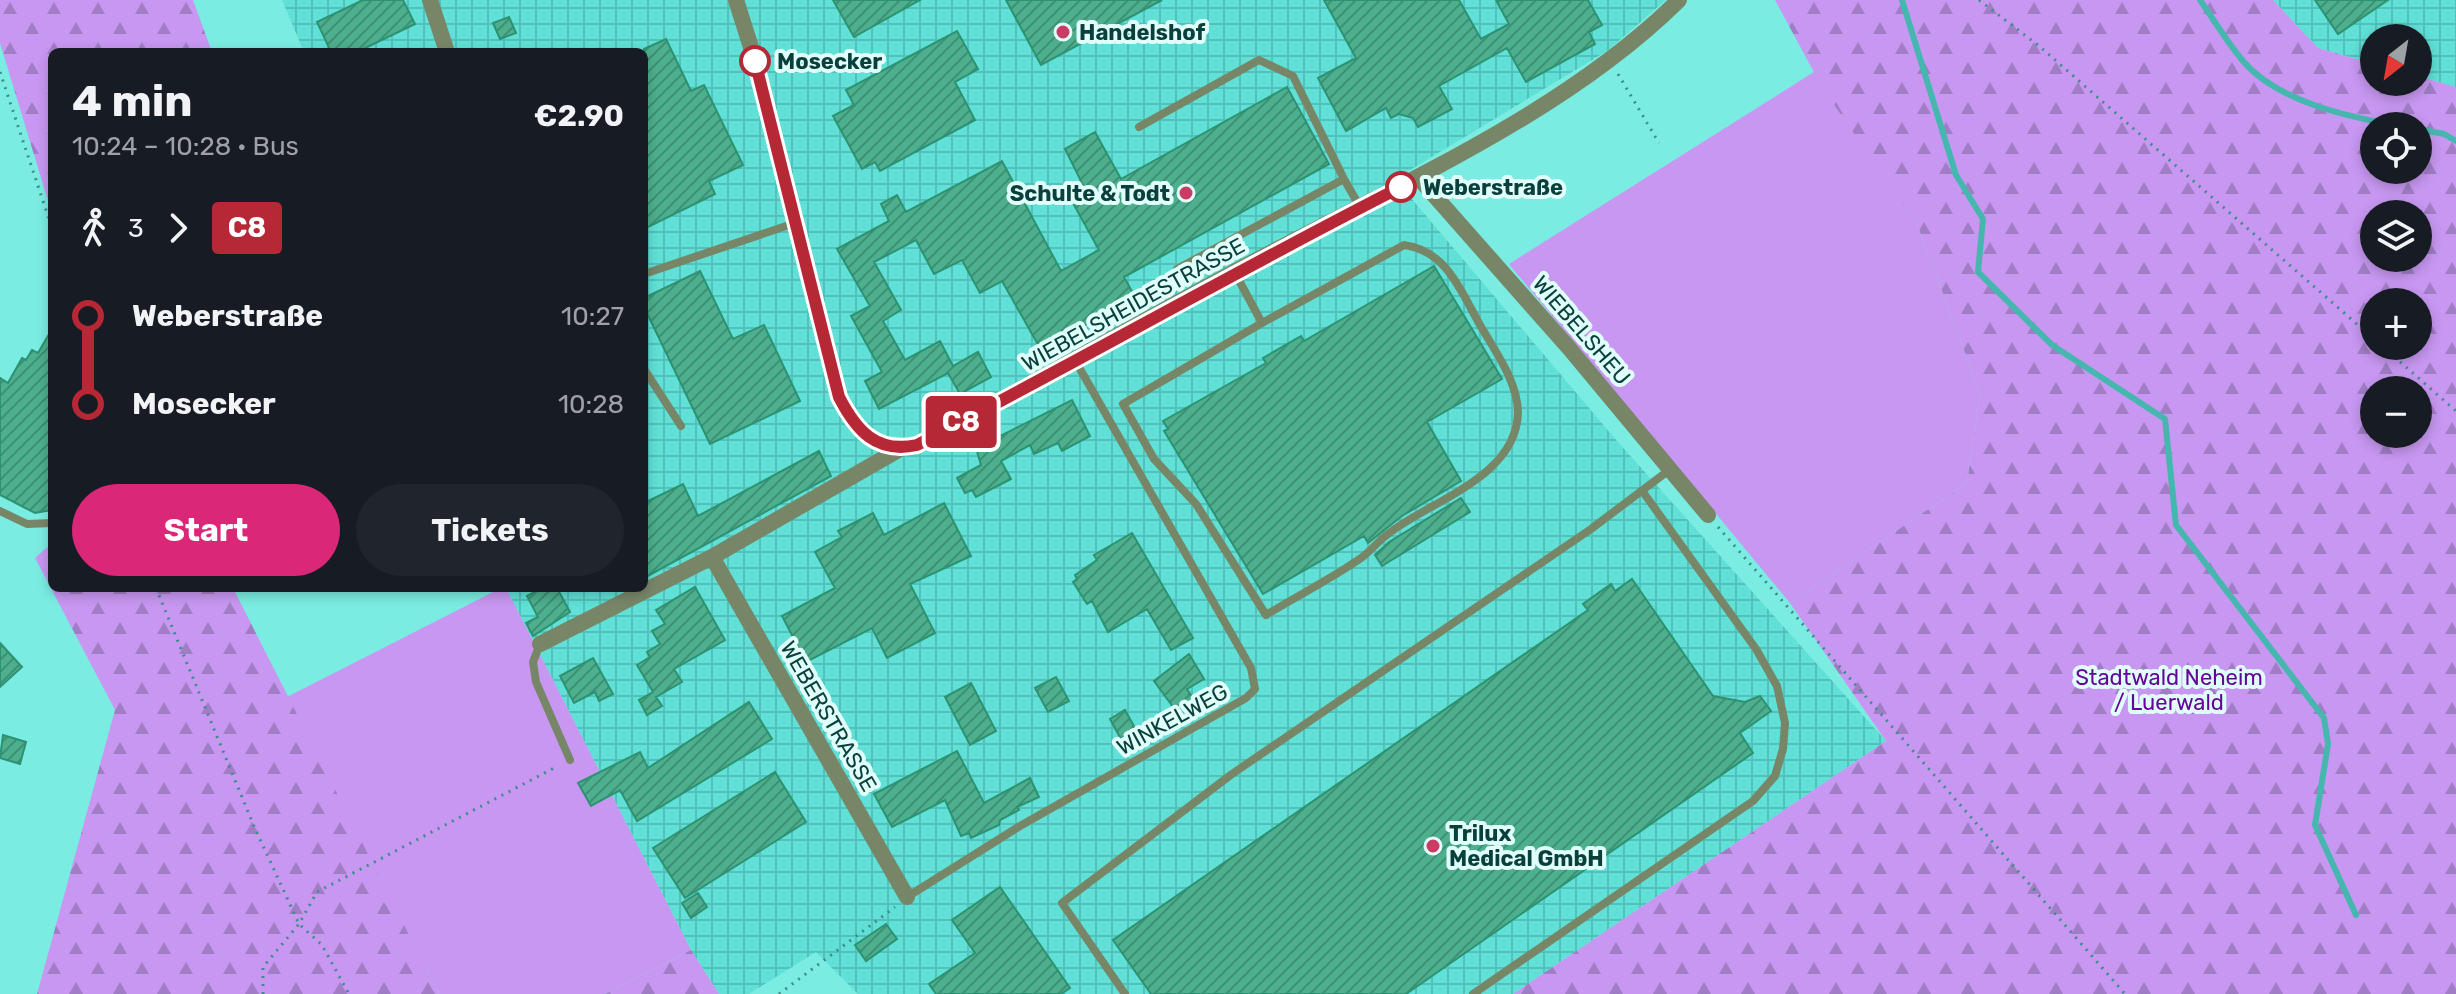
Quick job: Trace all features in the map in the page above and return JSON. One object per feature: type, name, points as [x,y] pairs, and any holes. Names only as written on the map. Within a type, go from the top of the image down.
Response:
[{"type":"street","points":[[430,0],[446,48]]},
{"type":"street","points":[[736,0],[755,60],[839,397],[855,428],[878,444],[900,449]]},
{"type":"street","name":"WIEBELSHEIDESTRASSE","points":[[648,589],[712,557],[900,449],[917,445],[1076,362],[1235,273],[1418,177],[1609,60],[1679,0]]},
{"type":"street","name":"WIEBELSHEU","points":[[1418,177],[1629,419],[1668,471],[1708,515]]},
{"type":"street","name":"WEBERSTRASSE","points":[[712,557],[907,897]]},
{"type":"street","name":"WIEBELSHEIDESTRASSE","points":[[540,644],[643,592]]},
{"type":"lane","points":[[1139,127],[1259,60],[1293,76],[1361,207]]},
{"type":"lane","points":[[1177,269],[1344,179]]},
{"type":"lane","points":[[648,273],[795,223]]},
{"type":"lane","points":[[1404,245],[1420,247],[1448,267],[1508,375],[1517,396],[1518,417],[1500,457],[1483,474],[1387,534],[1359,559],[1266,615],[1196,504],[1154,459],[1123,404],[1262,323],[1404,245]]},
{"type":"lane","points":[[1235,273],[1262,323]]},
{"type":"lane","name":"WINKELWEG","points":[[907,897],[1020,826],[1246,698],[1255,689],[1251,668],[1076,362]]},
{"type":"lane","points":[[648,375],[681,426]]},
{"type":"lane","points":[[1125,994],[1062,903],[1232,774],[1643,492],[1668,471]]},
{"type":"lane","points":[[1473,994],[1753,801],[1775,776],[1785,723],[1777,686],[1756,649],[1643,492]]},
{"type":"lane","points":[[0,511],[27,524],[48,523]]},
{"type":"lane","points":[[540,644],[533,662],[536,682],[570,760]]},
{"type":"path","points":[[1979,0],[2039,46],[2360,327]]},
{"type":"path","points":[[1609,60],[1659,143]]},
{"type":"path","points":[[0,72],[48,216]]},
{"type":"path","points":[[2398,360],[2456,411]]},
{"type":"path","points":[[1708,515],[1900,731],[2125,994]]},
{"type":"path","points":[[158,592],[253,824],[299,924],[322,945],[349,994]]},
{"type":"path","points":[[263,994],[263,967],[299,924],[317,892],[570,760]]},
{"type":"path","points":[[779,994],[907,897]]},
{"type":"shaded area","points":[[282,0],[1666,0],[1607,51],[1400,176],[1411,198],[1617,441],[1886,741],[1513,994],[858,994],[816,952],[749,994],[719,994],[691,950],[508,592],[648,592],[648,48],[302,48]]},
{"type":"shaded area","points":[[2273,0],[2456,0],[2456,87],[2432,80],[2432,24],[2360,24],[2360,60],[2318,48]]},
{"type":"green space","points":[[0,0],[193,0],[211,48],[48,48],[48,201],[0,43]]},
{"type":"green space","name":"Stadtwald Neheim / Luerwald","points":[[1775,0],[2273,0],[2318,48],[2360,60],[2360,96],[2432,96],[2432,80],[2456,87],[2456,994],[1513,994],[1886,741],[1790,603],[1967,483],[1980,393],[1917,224],[1823,89]]},
{"type":"green space","points":[[1814,72],[1917,224],[1980,393],[1967,483],[1790,603],[1509,264]]},
{"type":"green space","points":[[48,547],[48,583],[35,558]]},
{"type":"green space","points":[[53,592],[235,592],[439,994],[37,994],[115,710]]},
{"type":"green space","points":[[493,592],[508,592],[691,950],[605,994],[439,994],[287,697]]},
{"type":"green space","points":[[691,950],[719,994],[605,994]]},
{"type":"building","points":[[363,0],[403,0],[415,24],[365,48],[329,48],[317,22]]},
{"type":"building","points":[[833,0],[920,0],[854,37]]},
{"type":"building","name":"Handelshof","points":[[1006,0],[1162,0],[1041,65]]},
{"type":"building","points":[[1324,0],[1459,0],[1481,39],[1509,24],[1496,0],[1588,0],[1602,25],[1589,32],[1595,44],[1526,82],[1507,48],[1439,86],[1452,109],[1418,127],[1413,118],[1399,114],[1391,118],[1386,108],[1346,131],[1318,78],[1356,58]]},
{"type":"building","points":[[2315,0],[2388,0],[2338,34]]},
{"type":"building","points":[[509,17],[516,33],[500,39],[493,23]]},
{"type":"building","points":[[957,31],[978,69],[955,82],[975,120],[880,171],[875,162],[862,169],[833,116],[854,105],[846,90]]},
{"type":"building","points":[[666,39],[691,91],[704,85],[743,165],[709,181],[715,194],[648,227],[648,48]]},
{"type":"building","points":[[1287,87],[1329,164],[1124,277],[1135,297],[1041,350],[1002,281],[980,293],[962,260],[934,274],[916,240],[874,262],[901,310],[883,321],[905,360],[940,341],[953,366],[978,352],[991,377],[960,394],[948,373],[879,409],[865,381],[882,372],[851,316],[870,306],[837,249],[889,221],[881,204],[897,195],[906,212],[1002,161],[1061,271],[1099,250],[1074,205],[1089,197],[1065,149],[1095,132],[1121,179]]},
{"type":"building","points":[[1434,266],[1502,379],[1427,422],[1461,481],[1402,516],[1368,543],[1364,536],[1263,594],[1164,431],[1168,429],[1163,421],[1266,363],[1263,358],[1301,336],[1304,341]]},
{"type":"building","points":[[700,271],[733,339],[764,325],[800,401],[710,444],[648,315],[648,296]]},
{"type":"building","points":[[48,336],[48,511],[35,513],[0,495],[0,378],[8,383],[22,358],[26,360],[32,350],[38,353]]},
{"type":"building","points":[[1072,400],[1090,436],[1062,451],[1058,443],[1034,454],[1030,445],[1001,461],[1011,479],[976,497],[972,490],[965,493],[957,478],[981,465],[976,448]]},
{"type":"building","points":[[819,451],[831,476],[648,576],[648,501],[683,484],[698,516]]},
{"type":"building","points":[[1461,498],[1470,512],[1382,566],[1375,555],[1389,542]]},
{"type":"building","points":[[944,503],[971,556],[910,584],[935,633],[887,658],[872,628],[806,662],[782,616],[835,588],[815,552],[842,537],[838,531],[873,513],[884,535]]},
{"type":"building","points":[[1132,533],[1193,638],[1171,650],[1147,609],[1108,632],[1092,601],[1087,604],[1073,582],[1077,579],[1075,575],[1097,560],[1094,555]]},
{"type":"building","name":"Trilux Medical GmbH","points":[[1632,579],[1713,696],[1745,702],[1760,696],[1771,711],[1740,733],[1753,753],[1406,994],[1151,994],[1113,940],[1588,610],[1583,604],[1611,584],[1615,591]]},
{"type":"building","points":[[695,587],[725,640],[674,669],[682,682],[656,697],[662,706],[647,715],[639,700],[653,692],[637,665],[650,657],[647,652],[660,644],[652,631],[665,624],[656,610]]},
{"type":"building","points":[[534,592],[559,592],[570,612],[533,636],[526,623],[538,617],[527,596]]},
{"type":"building","points":[[0,643],[22,667],[0,687]]},
{"type":"building","points":[[1189,654],[1204,679],[1187,689],[1194,700],[1176,711],[1154,681]]},
{"type":"building","points":[[593,658],[613,694],[599,701],[595,692],[574,703],[560,676]]},
{"type":"building","points":[[1056,677],[1069,701],[1048,712],[1035,688]]},
{"type":"building","points":[[971,683],[996,731],[970,745],[945,697]]},
{"type":"building","points":[[749,702],[772,739],[637,821],[620,790],[591,806],[578,783],[640,752],[648,768]]},
{"type":"building","points":[[1125,710],[1136,730],[1121,739],[1110,719]]},
{"type":"building","points":[[3,735],[26,742],[20,764],[0,758]]},
{"type":"building","points":[[957,751],[984,803],[1030,778],[1039,797],[1017,807],[1019,810],[1000,820],[999,825],[971,838],[969,833],[961,836],[945,800],[892,827],[874,794]]},
{"type":"building","points":[[775,772],[806,822],[685,898],[653,848]]},
{"type":"building","points":[[1000,887],[1070,988],[1061,994],[936,994],[929,984],[975,953],[952,920]]},
{"type":"building","points":[[698,893],[707,907],[691,918],[682,903]]},
{"type":"building","points":[[886,924],[897,939],[866,961],[855,945]]},
{"type":"waterway","points":[[1902,0],[1956,175],[1983,219],[1978,272],[2052,345],[2165,419],[2176,525],[2324,718],[2328,744],[2315,825],[2356,915]]},
{"type":"waterway","points":[[2200,0],[2243,61],[2258,75],[2275,87],[2315,106],[2360,118]]},
{"type":"waterway","points":[[2432,132],[2456,141]]},
{"type":"bus line","name":"C8","points":[[755,61],[839,397],[855,428],[878,444],[900,449],[917,445],[1076,362],[1267,255],[1401,187]]},
{"type":"place","name":"Handelshof","points":[[1063,32]]},
{"type":"place","name":"Mosecker","points":[[755,61]]},
{"type":"place","name":"Weberstraße","points":[[1401,187]]},
{"type":"place","name":"Schulte & Todt","points":[[1186,193]]},
{"type":"place","name":"Trilux Medical GmbH","points":[[1433,846]]}]
